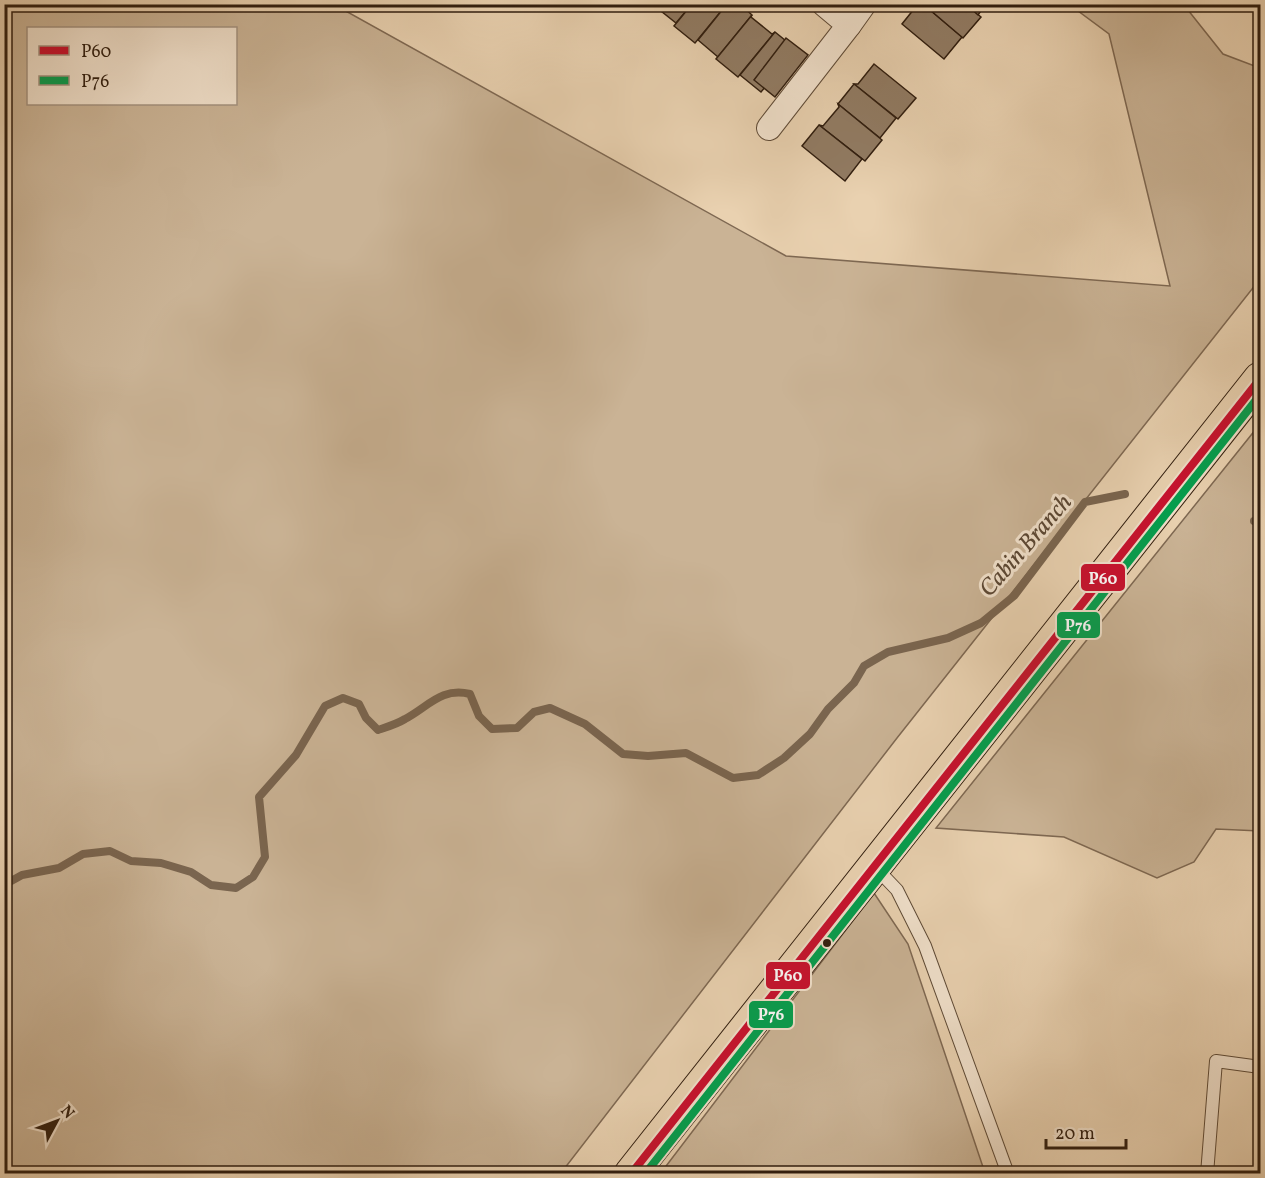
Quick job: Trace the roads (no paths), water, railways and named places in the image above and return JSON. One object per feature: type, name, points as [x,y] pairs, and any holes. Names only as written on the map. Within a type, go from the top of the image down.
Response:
[{"type":"main road","points":[[631,1173],[1260,379]]},
{"type":"street","points":[[824,4],[849,25]]},
{"type":"street","points":[[770,128],[864,4]]},
{"type":"lane","points":[[874,866],[897,890],[925,946],[1008,1173]]},
{"type":"lane","points":[[1207,1173],[1216,1061],[1260,1067]]},
{"type":"lane","points":[[1260,1125],[1260,1136]]},
{"type":"waterway","name":"Cabin Branch","points":[[4,885],[22,875],[59,868],[83,854],[110,851],[131,861],[161,863],[191,872],[211,885],[236,888],[253,877],[265,857],[259,797],[296,755],[325,706],[343,698],[359,704],[366,718],[378,730],[402,721],[435,699],[451,693],[470,694],[479,716],[492,729],[517,728],[534,712],[550,708],[585,724],[623,754],[648,756],[686,753],[733,778],[758,775],[784,758],[810,734],[828,709],[854,683],[864,666],[888,652],[948,638],[981,623],[1014,596],[1085,502],[1125,494]]},
{"type":"waterway","name":"Cabin Branch","points":[[1254,521],[1260,521]]}]
